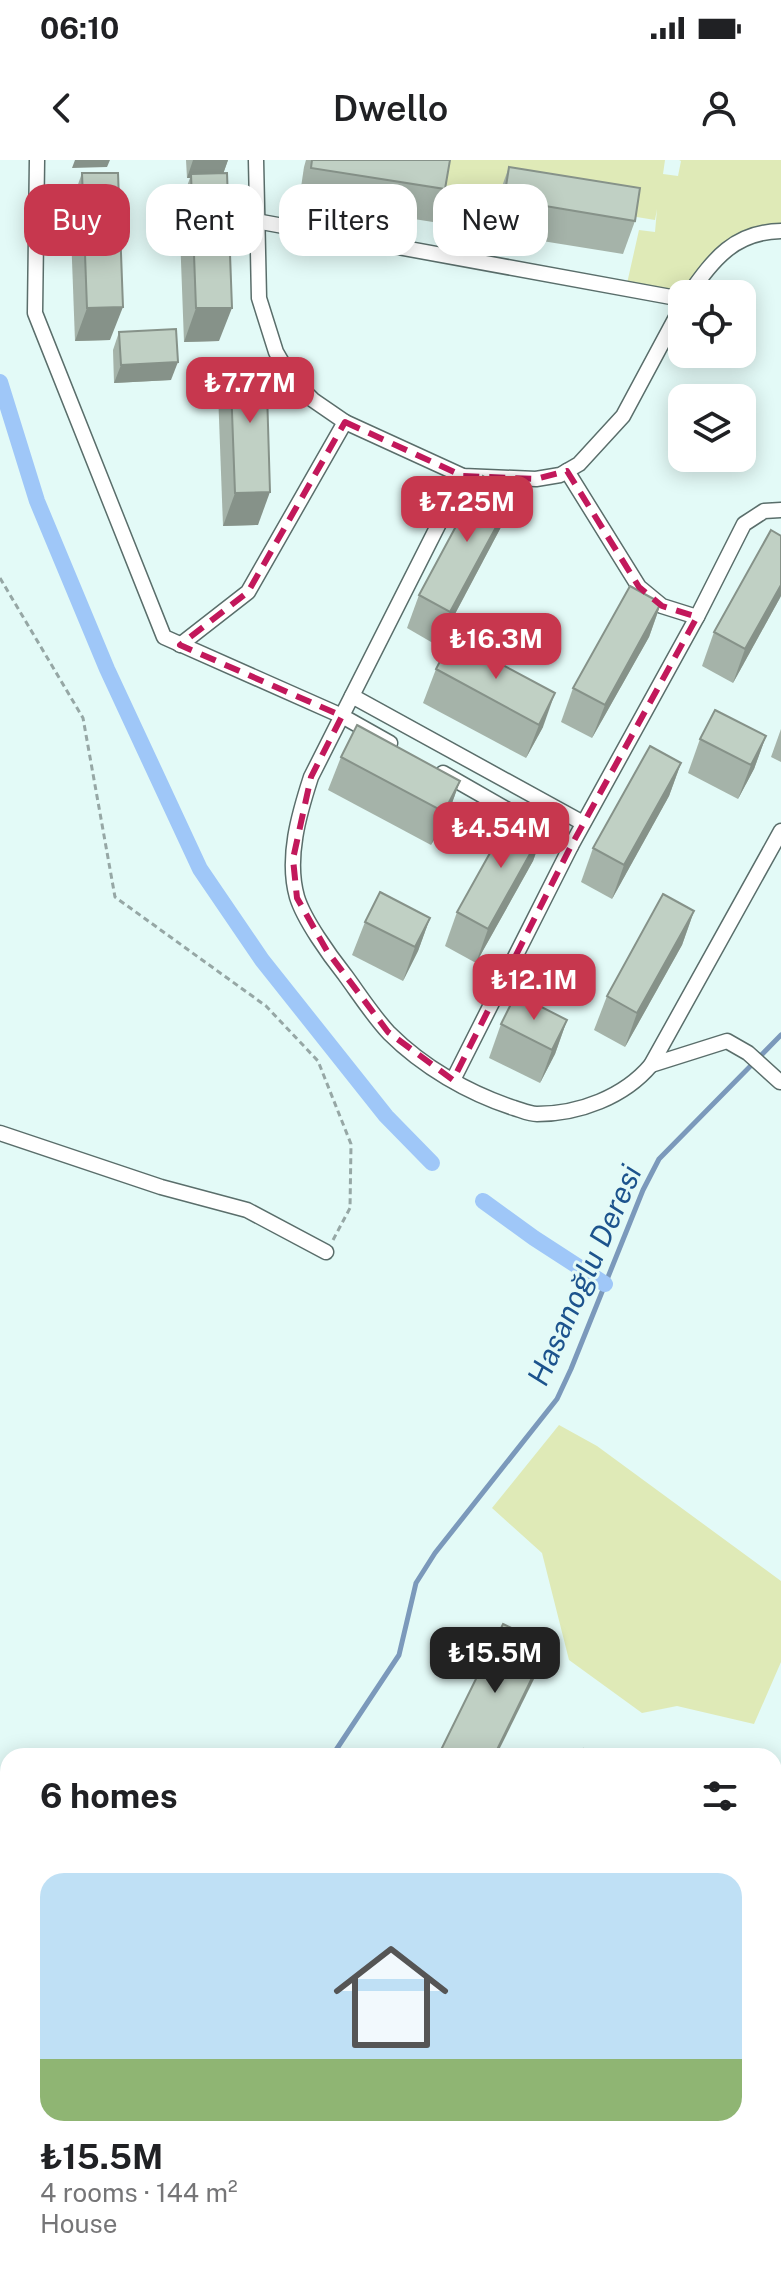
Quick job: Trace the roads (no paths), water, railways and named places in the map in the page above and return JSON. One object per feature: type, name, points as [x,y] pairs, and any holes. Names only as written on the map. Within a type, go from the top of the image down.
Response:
[{"type":"street","points":[[37,160],[35,313],[164,637],[342,716],[409,754]]},
{"type":"street","points":[[256,160],[256,184]]},
{"type":"street","points":[[263,222],[668,296]]},
{"type":"street","points":[[700,280],[727,247],[750,236],[781,231]]},
{"type":"street","points":[[257,256],[259,298],[276,352],[291,378],[313,400],[345,422],[463,476],[536,479],[567,471],[579,464],[623,416],[668,332]]},
{"type":"street","points":[[180,645],[248,592],[345,422]]},
{"type":"street","points":[[567,471],[639,587],[662,606],[697,617]]},
{"type":"street","points":[[463,476],[311,777],[301,808],[293,859],[297,898],[327,951],[388,1032],[429,1067],[488,1100],[535,1114],[584,1108],[618,1093],[651,1065],[781,831]]},
{"type":"street","points":[[453,1080],[583,823],[697,617],[744,524],[764,511],[781,510]]},
{"type":"street","points":[[352,696],[583,823]]},
{"type":"street","points":[[423,762],[571,846]]},
{"type":"street","points":[[651,1065],[727,1041],[748,1053],[780,1082]]},
{"type":"street","points":[[0,1133],[161,1187],[247,1210],[326,1252]]},
{"type":"waterway","points":[[0,382],[37,501],[107,669],[200,869],[262,960],[386,1116],[432,1163]]},
{"type":"waterway","name":"Hasanoğlu Deresi","points":[[337,1748],[399,1655],[416,1583],[435,1553],[557,1399],[643,1190],[659,1159],[781,1035]]},
{"type":"waterway","points":[[483,1201],[605,1284]]}]
